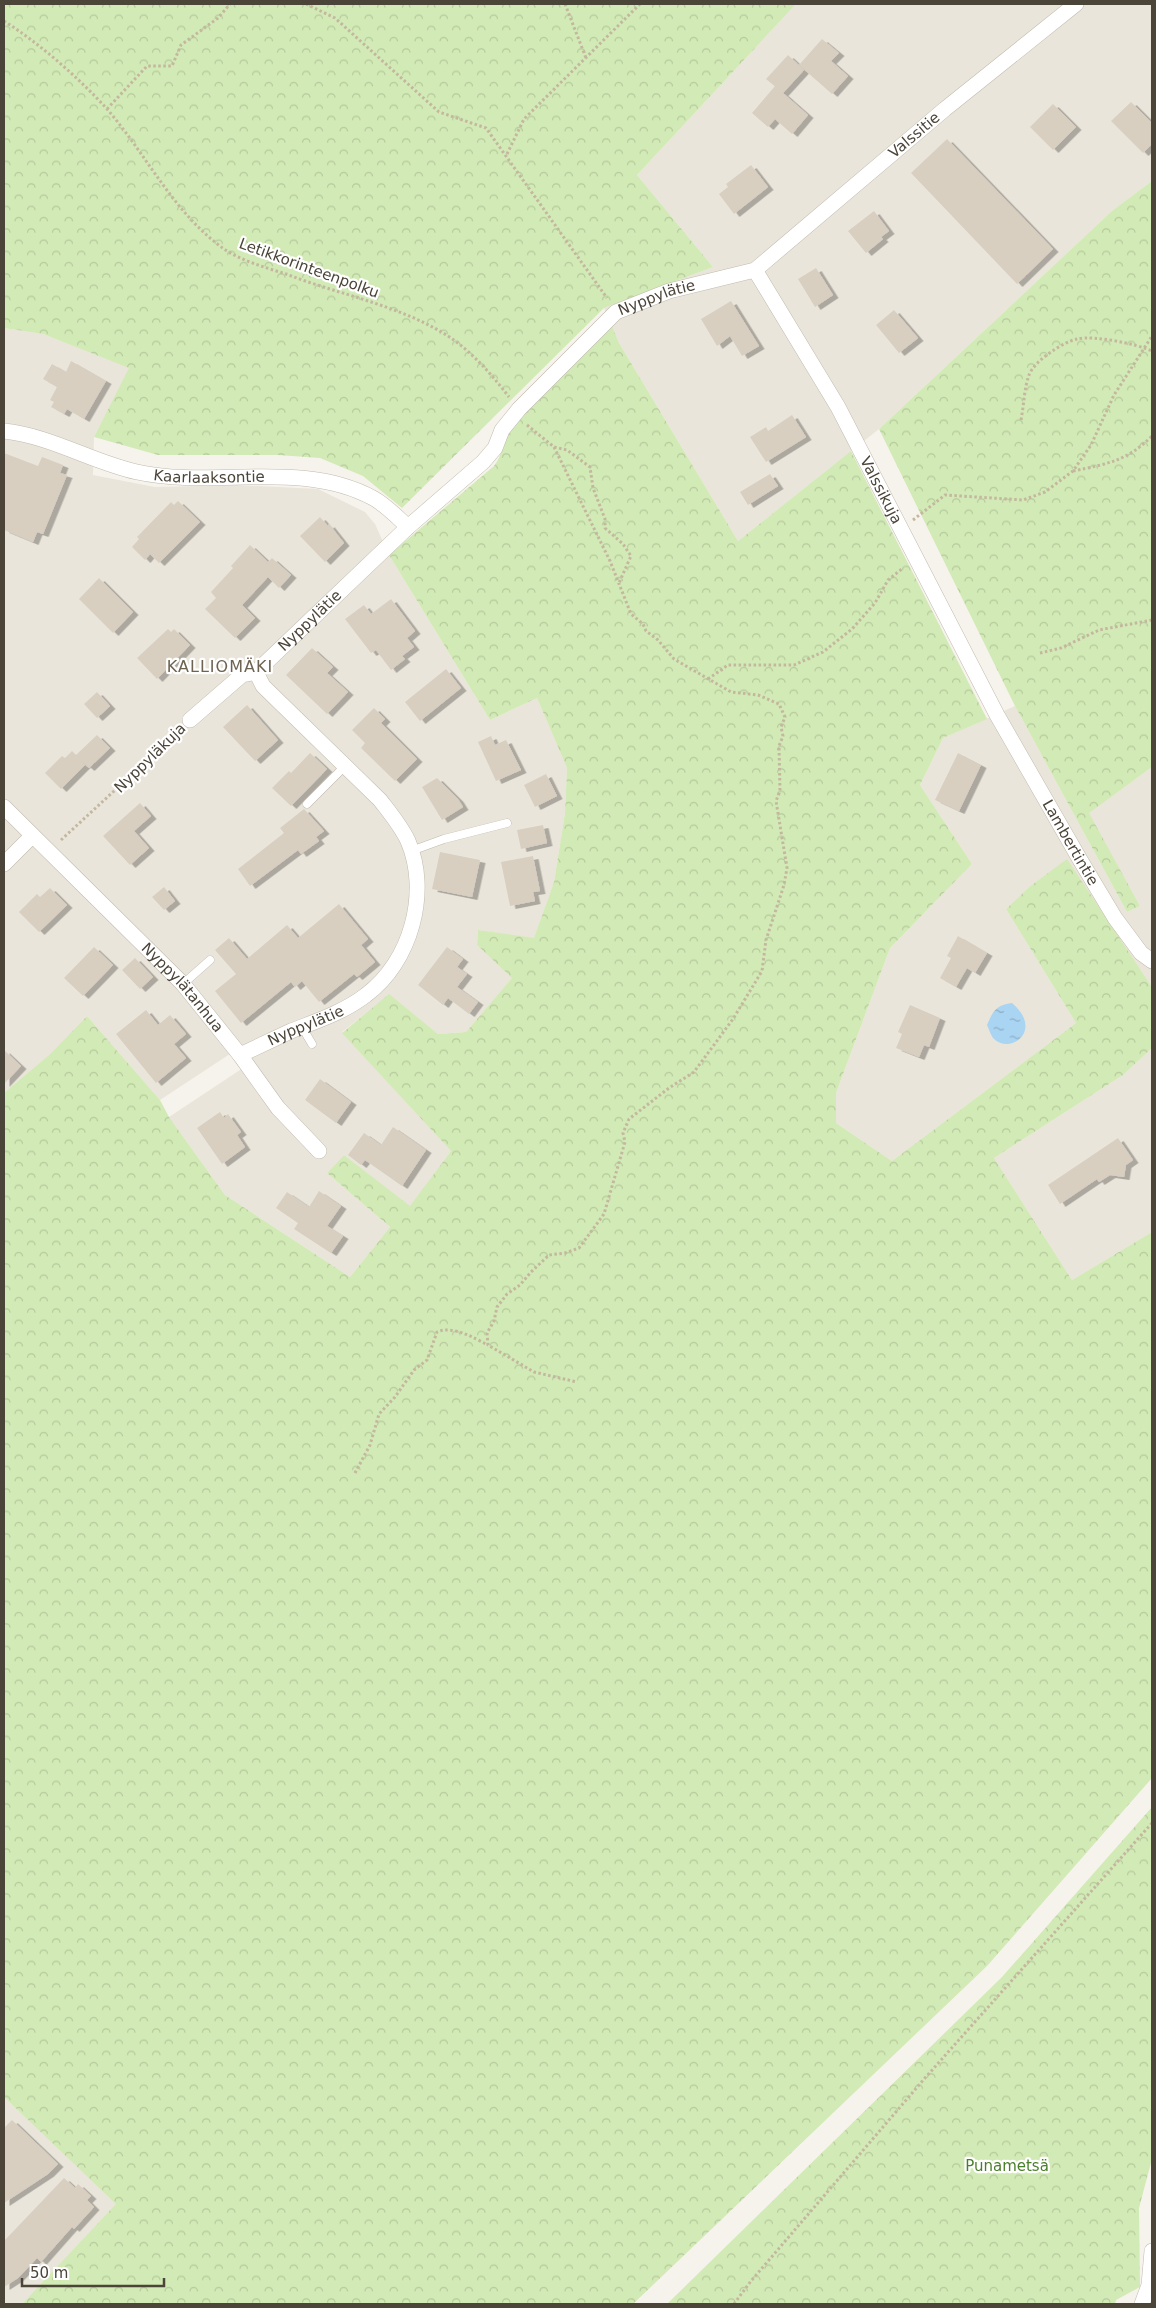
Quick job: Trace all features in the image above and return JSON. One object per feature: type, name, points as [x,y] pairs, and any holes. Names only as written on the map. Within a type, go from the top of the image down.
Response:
[{"type":"street","name":"Valssitie","points":[[755,270],[945,109],[1076,4]]},
{"type":"street","name":"Nyppylätie","points":[[240,1055],[338,1012],[368,994],[383,980],[398,958],[408,936],[416,907],[417,879],[411,851],[393,817],[380,800],[263,686],[256,672],[408,527],[483,462],[495,448],[502,430],[519,409],[616,312],[669,291],[755,270]]},
{"type":"street","name":"Valssikuja","points":[[755,270],[838,407],[997,715]]},
{"type":"street","name":"Kaarlaaksontie","points":[[4,431],[46,440],[137,472],[176,477],[256,476],[324,482],[354,489],[374,499],[408,527]]},
{"type":"street","name":"Nyppyläkuja","points":[[190,720],[242,675],[256,672]]},
{"type":"street","name":"Lambertintie","points":[[997,715],[1115,918],[1141,953],[1152,962]]},
{"type":"street","name":"Nyppylätanhua","points":[[4,807],[183,984],[240,1055],[278,1108],[319,1151]]},
{"type":"street","points":[[4,864],[32,836]]},
{"type":"street","points":[[1142,2304],[1149,2285],[1152,2250]]},
{"type":"lane","points":[[307,804],[346,766]]},
{"type":"lane","points":[[411,851],[444,839],[507,823]]},
{"type":"lane","points":[[183,984],[210,960]]},
{"type":"lane","points":[[302,1027],[312,1044]]},
{"type":"path","points":[[107,110],[147,66],[172,66],[181,45],[218,18],[230,4]]},
{"type":"path","points":[[306,4],[336,18],[439,112],[486,128],[507,154],[545,212],[593,276],[616,312]]},
{"type":"path","points":[[565,4],[586,58]]},
{"type":"path","points":[[507,154],[524,119],[640,4]]},
{"type":"path","name":"Letikkorinteenpolku","points":[[4,21],[53,58],[107,110],[170,195],[199,228],[221,247],[243,259],[328,290],[380,305],[439,330],[483,364],[519,409],[528,427],[554,447]]},
{"type":"path","points":[[901,529],[946,495],[1023,500],[1045,492],[1073,471],[1091,444],[1114,395],[1152,336]]},
{"type":"path","points":[[1021,420],[1029,373],[1044,356],[1077,339],[1098,339],[1144,347],[1152,351]]},
{"type":"path","points":[[1073,471],[1108,464],[1136,452],[1152,436]]},
{"type":"path","points":[[554,447],[567,450],[590,467],[593,488],[605,519],[605,528],[623,544],[631,556],[619,583]]},
{"type":"path","points":[[488,1345],[487,1333],[494,1321],[497,1307],[507,1294],[520,1285],[531,1272],[550,1256],[579,1248],[604,1214],[625,1142],[623,1133],[630,1120],[669,1088],[694,1072],[733,1020],[762,971],[766,940],[784,885],[787,868],[776,802],[780,790],[779,746],[783,736],[781,727],[785,717],[779,704],[758,694],[731,692],[674,659],[658,640],[646,631],[643,624],[632,614],[582,501],[554,447]]},
{"type":"path","points":[[708,679],[728,665],[794,666],[823,652],[852,629],[875,603],[888,580],[917,560]]},
{"type":"path","points":[[1040,653],[1061,648],[1099,630],[1152,620]]},
{"type":"path","name":"Nyppyläkuja","points":[[48,851],[85,820],[190,720]]},
{"type":"path","points":[[355,1473],[370,1444],[380,1414],[414,1370],[427,1360],[438,1332],[444,1329],[467,1335],[488,1345],[534,1372],[577,1382]]},
{"type":"path","points":[[734,2304],[751,2280],[925,2078],[1152,1823]]},
{"type":"shaded area","points":[[796,4],[1152,4],[1152,181],[1113,210],[879,429],[738,541],[619,343],[604,308],[713,267],[637,175]]},
{"type":"shaded area","points":[[4,328],[43,334],[130,368],[94,437],[93,475],[155,487],[237,485],[318,489],[365,512],[375,524],[389,555],[490,720],[537,698],[567,768],[565,813],[554,882],[534,939],[478,930],[477,945],[513,977],[466,1032],[438,1034],[389,995],[342,1032],[451,1151],[410,1207],[344,1155],[327,1173],[390,1227],[350,1277],[225,1195],[169,1117],[246,1066],[236,1050],[160,1100],[87,1016],[50,1054],[4,1093]]},
{"type":"shaded area","points":[[1015,706],[1127,912],[1140,906],[1088,813],[1152,767],[1152,987],[1067,860],[1029,887],[1006,909],[1076,1023],[892,1161],[836,1123],[836,1093],[890,948],[972,864],[920,785],[943,738]]},
{"type":"shaded area","points":[[1152,1048],[1152,1232],[1072,1280],[994,1158],[1123,1075]]},
{"type":"shaded area","points":[[4,2097],[117,2204],[22,2304],[4,2304]]},
{"type":"green space","points":[[4,4],[796,4],[637,175],[713,267],[604,308],[402,508],[363,476],[320,458],[278,455],[158,455],[94,437],[129,368],[43,334],[4,328]]},
{"type":"green space","points":[[1152,181],[1152,767],[1089,813],[1140,906],[1127,912],[1015,706],[879,429],[1113,210]]},
{"type":"green space","points":[[612,326],[619,343],[738,541],[851,451],[987,719],[943,738],[920,785],[972,864],[890,948],[836,1093],[836,1123],[892,1161],[1076,1023],[1006,909],[1029,887],[1067,859],[1152,987],[1152,1048],[1123,1075],[994,1158],[1072,1280],[1152,1232],[1152,1778],[987,1966],[633,2304],[22,2304],[116,2204],[4,2097],[4,1093],[50,1054],[87,1016],[160,1100],[169,1117],[225,1195],[350,1277],[390,1227],[327,1173],[344,1155],[410,1206],[451,1151],[342,1033],[389,994],[438,1034],[466,1032],[512,978],[477,945],[478,930],[534,938],[554,882],[565,813],[567,768],[537,698],[490,720],[389,555],[494,466],[509,434],[523,415]]},
{"type":"green space","name":"Punametsä","points":[[1152,1807],[1152,2159],[1139,2208],[1140,2287],[1116,2300],[1115,2304],[667,2304],[1002,1977]]},
{"type":"water","points":[[1012,1003],[1021,1013],[1025,1022],[1025,1030],[1016,1042],[1001,1043],[993,1038],[987,1025],[996,1009],[1002,1005]]},
{"type":"building","points":[[822,39],[839,53],[831,61],[848,76],[832,94],[799,65]]},
{"type":"building","points":[[788,55],[804,70],[783,93],[766,79]]},
{"type":"building","points":[[775,86],[808,115],[792,134],[775,119],[768,127],[752,113]]},
{"type":"building","points":[[1131,102],[1152,123],[1152,144],[1143,153],[1111,121]]},
{"type":"building","points":[[1053,104],[1076,127],[1053,150],[1030,127]]},
{"type":"building","points":[[947,139],[1053,249],[1017,284],[911,173]]},
{"type":"building","points":[[751,165],[768,187],[734,214],[719,194],[728,187],[726,184]]},
{"type":"building","points":[[874,211],[889,231],[881,237],[883,239],[866,253],[848,231]]},
{"type":"building","points":[[816,268],[833,295],[815,307],[798,279]]},
{"type":"building","points":[[731,301],[759,346],[742,356],[730,336],[717,346],[701,319]]},
{"type":"building","points":[[894,310],[918,338],[899,353],[876,325]]},
{"type":"building","points":[[71,361],[106,381],[84,419],[67,409],[64,414],[51,407],[54,402],[50,400],[57,387],[43,379],[52,364],[66,372]]},
{"type":"building","points":[[792,415],[806,437],[766,462],[750,437],[766,427],[768,431]]},
{"type":"building","points":[[4,453],[38,466],[42,457],[63,465],[60,473],[67,475],[43,534],[37,532],[33,542],[4,530]]},
{"type":"building","points":[[770,474],[778,486],[748,505],[740,492]]},
{"type":"building","points":[[178,501],[200,522],[159,563],[150,554],[145,560],[132,547],[139,539],[137,537],[171,502],[174,505]]},
{"type":"building","points":[[320,517],[328,526],[329,524],[344,543],[325,562],[300,536]]},
{"type":"building","points":[[250,545],[268,562],[272,558],[291,575],[279,588],[268,577],[242,605],[255,618],[235,638],[205,609],[216,598],[211,592],[233,568],[231,566]]},
{"type":"building","points":[[99,578],[133,612],[113,633],[79,599]]},
{"type":"building","points":[[391,599],[415,631],[407,638],[414,647],[402,656],[405,659],[391,670],[376,650],[371,653],[345,619],[364,605],[371,614]]},
{"type":"building","points":[[168,629],[171,632],[174,629],[190,645],[157,679],[137,658]]},
{"type":"building","points":[[312,648],[333,667],[327,673],[348,692],[327,714],[286,675]]},
{"type":"building","points":[[446,669],[461,688],[420,721],[405,702]]},
{"type":"building","points":[[97,692],[110,706],[97,718],[84,704]]},
{"type":"building","points":[[247,705],[278,740],[255,761],[223,727]]},
{"type":"building","points":[[374,708],[385,719],[381,723],[417,759],[395,781],[361,748],[365,743],[352,730]]},
{"type":"building","points":[[97,735],[110,748],[89,768],[80,760],[85,765],[61,789],[45,773],[62,756],[65,758],[72,751],[76,755]]},
{"type":"building","points":[[491,736],[495,745],[506,740],[521,770],[496,781],[478,742]]},
{"type":"building","points":[[310,753],[327,769],[291,806],[272,788],[289,771],[291,773]]},
{"type":"building","points":[[958,753],[981,765],[959,811],[935,800]]},
{"type":"building","points":[[546,774],[557,796],[535,807],[524,785]]},
{"type":"building","points":[[437,778],[458,799],[463,807],[442,820],[422,787]]},
{"type":"building","points":[[140,803],[151,816],[134,831],[149,848],[130,865],[103,836]]},
{"type":"building","points":[[304,809],[324,831],[316,837],[319,841],[301,854],[298,850],[250,886],[238,869],[284,833],[280,828]]},
{"type":"building","points":[[543,825],[547,843],[521,849],[517,830]]},
{"type":"building","points":[[440,852],[480,860],[472,897],[432,889]]},
{"type":"building","points":[[533,856],[540,891],[533,892],[535,901],[510,906],[501,862]]},
{"type":"building","points":[[164,887],[175,901],[164,910],[152,897]]},
{"type":"building","points":[[50,888],[67,905],[39,932],[19,912],[37,894],[40,897]]},
{"type":"building","points":[[339,904],[368,939],[361,945],[375,962],[357,977],[354,974],[319,1002],[302,981],[295,987],[291,982],[241,1023],[215,991],[236,974],[215,950],[229,938],[247,959],[287,925],[298,938]]},
{"type":"building","points":[[958,936],[987,953],[975,973],[967,968],[956,987],[940,978],[951,958],[947,956]]},
{"type":"building","points":[[94,947],[113,965],[83,996],[64,978]]},
{"type":"building","points":[[447,947],[463,959],[457,967],[467,974],[457,987],[478,1002],[469,1014],[448,998],[443,1005],[418,985]]},
{"type":"building","points":[[135,958],[153,977],[140,989],[122,970]]},
{"type":"building","points":[[910,1005],[940,1018],[929,1047],[924,1045],[919,1057],[896,1048],[902,1034],[898,1032]]},
{"type":"building","points":[[146,1010],[158,1025],[170,1015],[186,1034],[174,1044],[186,1058],[156,1083],[116,1034]]},
{"type":"building","points":[[4,1050],[21,1066],[4,1084]]},
{"type":"building","points":[[320,1079],[351,1102],[336,1123],[305,1100]]},
{"type":"building","points":[[220,1112],[224,1118],[228,1114],[241,1132],[237,1135],[245,1147],[222,1164],[197,1128]]},
{"type":"building","points":[[393,1127],[426,1150],[402,1186],[365,1160],[361,1165],[348,1155],[364,1133],[381,1145]]},
{"type":"building","points":[[1118,1138],[1133,1160],[1126,1165],[1124,1177],[1110,1175],[1099,1182],[1097,1179],[1060,1204],[1048,1185]]},
{"type":"building","points":[[319,1191],[341,1206],[327,1226],[343,1236],[331,1253],[294,1229],[298,1223],[276,1208],[287,1192],[309,1207]]},
{"type":"building","points":[[12,2120],[58,2164],[48,2174],[4,2203],[4,2128]]},
{"type":"building","points":[[64,2178],[75,2188],[78,2184],[91,2196],[87,2200],[94,2207],[74,2229],[72,2227],[41,2262],[37,2258],[18,2278],[4,2287],[4,2241]]},
{"type":"district","name":"KALLIOMÄKI","points":[[220,666]]}]
